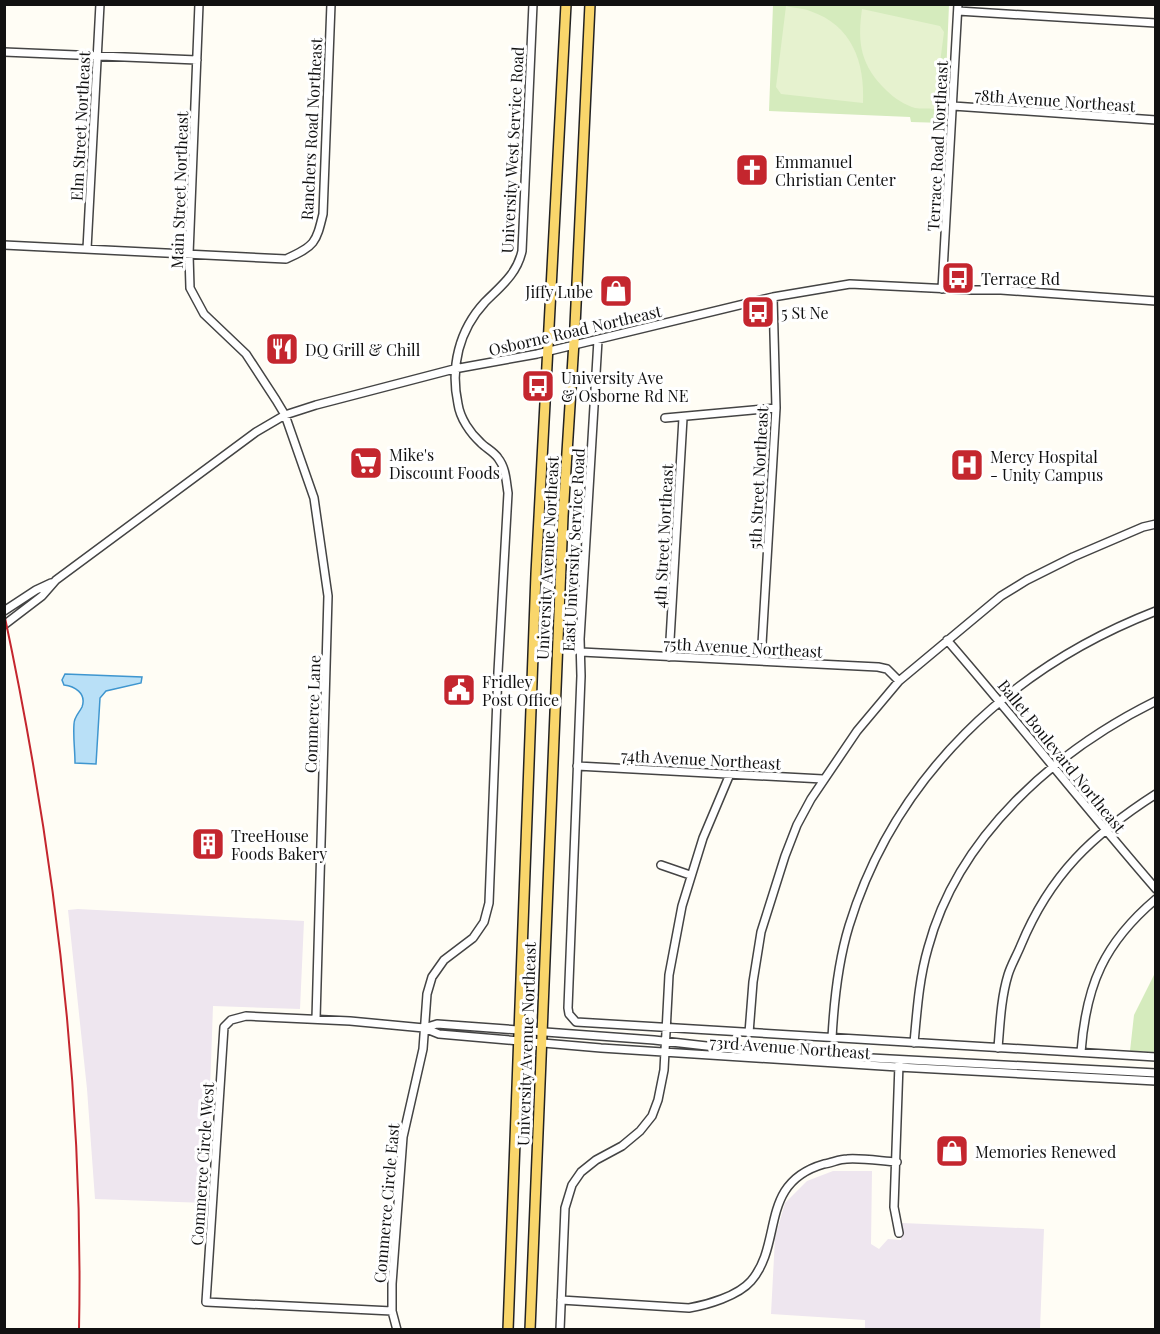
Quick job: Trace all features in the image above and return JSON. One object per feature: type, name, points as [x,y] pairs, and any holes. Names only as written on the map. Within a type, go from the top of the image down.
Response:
[{"type":"main road","name":"University Avenue Northeast","points":[[508,1329],[536,574],[566,4]]},
{"type":"main road","name":"University Avenue Northeast","points":[[530,1329],[563,516],[590,4]]},
{"type":"street","name":"Elm Street Northeast","points":[[87,249],[100,4]]},
{"type":"street","name":"Main Street Northeast","points":[[199,4],[189,254],[190,288],[204,314],[246,354],[285,415]]},
{"type":"street","name":"Ranchers Road Northeast","points":[[189,254],[286,259],[307,250],[317,238],[323,213],[331,4]]},
{"type":"street","name":"University West Service Road","points":[[424,1028],[426,994],[432,977],[444,960],[473,938],[484,922],[489,903],[508,493],[506,473],[498,458],[478,441],[461,418],[454,369],[461,342],[476,312],[513,273],[519,262],[522,240],[533,4]]},
{"type":"street","points":[[958,8],[1155,23]]},
{"type":"street","name":"Terrace Road Northeast","points":[[942,289],[958,8]]},
{"type":"street","points":[[4,52],[197,60]]},
{"type":"street","name":"78th Avenue Northeast","points":[[953,106],[1155,120]]},
{"type":"street","points":[[4,244],[189,254]]},
{"type":"street","name":"Osborne Road Northeast","points":[[4,611],[56,580],[256,432],[285,415],[316,405],[454,369],[598,340],[773,297],[850,284],[1001,290],[1155,301]]},
{"type":"street","name":"5th Street Northeast","points":[[761,661],[776,408],[773,297]]},
{"type":"street","name":"East University Service Road","points":[[569,1014],[581,652],[598,340]]},
{"type":"street","points":[[665,418],[776,408]]},
{"type":"street","name":"Commerce Lane","points":[[285,415],[314,498],[328,596],[316,1019]]},
{"type":"street","name":"4th Street Northeast","points":[[669,657],[683,418]]},
{"type":"street","points":[[749,1034],[753,982],[761,932],[785,856],[797,825],[824,779],[857,731],[899,681],[1000,596],[1073,557],[1155,524]]},
{"type":"street","name":"Osborne Road Northeast","points":[[4,625],[42,596],[56,580]]},
{"type":"street","points":[[832,1038],[836,990],[849,927],[868,874],[888,831],[905,805],[953,745],[1001,702],[1062,657],[1127,622],[1155,611]]},
{"type":"street","name":"Ballet Boulevard Northeast","points":[[947,640],[1155,889]]},
{"type":"street","name":"75th Avenue Northeast","points":[[581,652],[878,667],[891,671],[899,681]]},
{"type":"street","points":[[914,1043],[918,995],[926,955],[946,900],[1001,816],[1027,788],[1104,729],[1155,701]]},
{"type":"street","name":"74th Avenue Northeast","points":[[577,766],[824,779]]},
{"type":"street","points":[[560,1329],[565,1208],[572,1185],[581,1172],[596,1160],[622,1146],[640,1131],[652,1116],[664,1070],[674,942],[690,875],[730,774]]},
{"type":"street","points":[[998,1048],[1008,975],[1030,922],[1050,889],[1067,867],[1106,831],[1155,794]]},
{"type":"street","points":[[662,866],[690,875]]},
{"type":"street","points":[[1081,1052],[1083,1021],[1095,977],[1120,934],[1155,898]]},
{"type":"street","name":"73rd Avenue Northeast","points":[[569,1014],[576,1022],[1155,1057]]},
{"type":"street","name":"73rd Avenue Northeast","points":[[224,1027],[231,1020],[246,1016],[424,1028],[437,1023],[664,1052],[898,1068],[1155,1080]]},
{"type":"street","name":"Commerce Circle West","points":[[224,1027],[206,1302],[392,1311]]},
{"type":"street","name":"Commerce Circle East","points":[[397,1329],[392,1311],[392,1284],[402,1137],[423,1049],[424,1028]]},
{"type":"street","name":"73rd Avenue Northeast","points":[[541,1037],[665,1041],[759,1052],[1155,1073]]},
{"type":"street","points":[[899,1058],[894,1207],[899,1233]]},
{"type":"street","points":[[561,1300],[689,1308],[722,1300],[750,1283],[763,1262],[778,1205],[791,1182],[812,1168],[845,1159],[897,1162]]},
{"type":"shaded area","points":[[68,910],[304,921],[300,1009],[213,1006],[206,1203],[95,1199],[87,1089]]},
{"type":"shaded area","points":[[833,1171],[872,1171],[871,1244],[879,1249],[888,1239],[901,1240],[902,1223],[1044,1229],[1040,1329],[865,1329],[865,1320],[771,1314],[775,1238],[785,1203],[807,1181]]},
{"type":"green space","points":[[773,5],[949,5],[944,123],[911,122],[910,117],[769,111]]},
{"type":"green space","points":[[786,6],[807,10],[824,17],[846,35],[858,60],[863,103],[781,94],[776,87]]},
{"type":"green space","points":[[862,9],[940,26],[944,32],[934,109],[915,108],[900,101],[887,91],[871,73],[861,44]]},
{"type":"green space","points":[[1155,973],[1155,1052],[1130,1051],[1134,1015]]},
{"type":"water","points":[[65,674],[142,677],[141,683],[106,691],[100,698],[96,764],[75,763],[74,722],[82,707],[83,698],[79,691],[64,685],[62,680]]},
{"type":"railway","points":[[4,613],[38,790],[62,969],[71,1059],[76,1149],[79,1330]]},
{"type":"place","name":"Emmanuel Christian Center","points":[[752,170]]},
{"type":"place","name":"Terrace Rd","points":[[958,278]]},
{"type":"place","name":"Jiffy Lube","points":[[616,291]]},
{"type":"place","name":"5 St Ne","points":[[758,312]]},
{"type":"place","name":"DQ Grill & Chill","points":[[282,349]]},
{"type":"place","name":"University Ave & Osborne Rd NE","points":[[538,386]]},
{"type":"place","name":"Mike's Discount Foods","points":[[366,463]]},
{"type":"place","name":"Mercy Hospital - Unity Campus","points":[[967,465]]},
{"type":"place","name":"Fridley Post Office","points":[[459,690]]},
{"type":"place","name":"TreeHouse Foods Bakery","points":[[208,844]]},
{"type":"place","name":"Memories Renewed","points":[[952,1151]]}]
